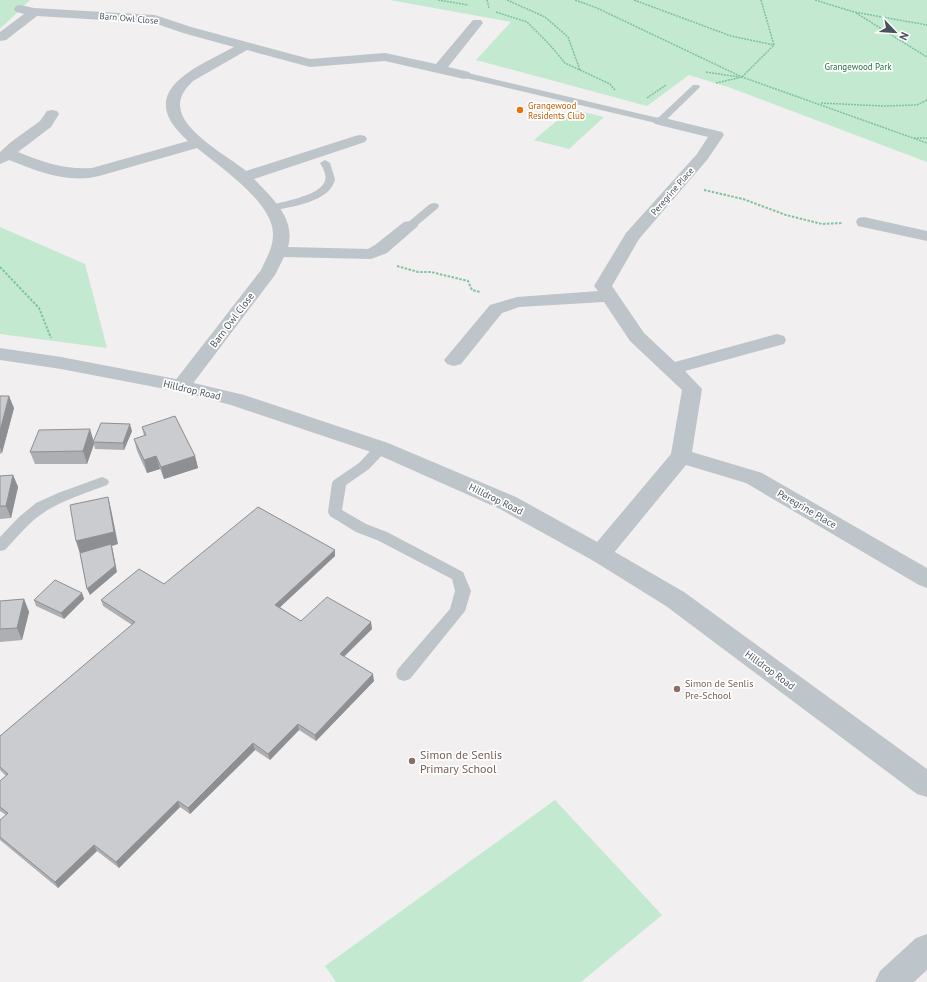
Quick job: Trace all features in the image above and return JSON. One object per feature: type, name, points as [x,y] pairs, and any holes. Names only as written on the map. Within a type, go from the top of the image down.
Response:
[{"type":"street","name":"Barn Owl Close","points":[[20,9],[34,12],[155,19],[187,30],[310,63],[385,57],[464,75]]},
{"type":"street","points":[[1,38],[34,12]]},
{"type":"street","points":[[439,69],[477,23]]},
{"type":"street","name":"Barn Owl Close","points":[[181,386],[269,271],[279,252],[281,228],[279,218],[244,177],[198,143],[179,122],[173,108],[176,94],[180,86],[188,78],[245,46]]},
{"type":"street","points":[[52,114],[46,124],[16,145],[4,157],[56,172],[77,175],[93,173],[198,143]]},
{"type":"street","name":"Peregrine Place","points":[[660,121],[717,135],[702,157],[632,237],[602,286],[637,337],[692,389],[681,456],[754,478],[927,579]]},
{"type":"street","points":[[244,177],[360,139]]},
{"type":"street","points":[[864,222],[927,236]]},
{"type":"street","points":[[279,252],[371,254],[381,249],[410,226]]},
{"type":"street","points":[[454,360],[496,309],[517,302],[609,296]]},
{"type":"street","points":[[671,369],[777,340]]},
{"type":"street","name":"Hilldrop Road","points":[[0,354],[61,363],[181,386],[237,400],[277,412],[381,448],[508,503],[600,554],[675,599],[927,785]]},
{"type":"street","points":[[600,554],[681,456]]},
{"type":"street","points":[[890,982],[927,948]]},
{"type":"lane","points":[[464,75],[660,121],[696,87]]},
{"type":"lane","points":[[271,208],[312,197],[324,191],[330,182],[330,174],[325,163]]},
{"type":"lane","points":[[410,226],[434,206]]},
{"type":"lane","points":[[381,448],[364,466],[339,483],[335,512],[361,528],[382,536],[458,576],[464,591],[457,610],[404,674]]},
{"type":"lane","points":[[0,546],[23,522],[40,508],[54,500],[102,482]]},
{"type":"path","points":[[438,0],[472,5]]},
{"type":"path","points":[[506,0],[545,17],[568,37],[580,70]]},
{"type":"path","points":[[575,0],[597,8],[742,77],[927,143]]},
{"type":"path","points":[[634,0],[731,36],[774,46]]},
{"type":"path","points":[[761,0],[774,46]]},
{"type":"path","points":[[815,0],[854,12],[927,24]]},
{"type":"path","points":[[484,8],[489,10]]},
{"type":"path","points":[[495,12],[527,22],[550,45],[565,63],[610,84],[620,95]]},
{"type":"path","points":[[854,12],[927,57]]},
{"type":"path","points":[[696,87],[742,77],[774,46]]},
{"type":"path","points":[[818,103],[883,106],[917,105],[927,100]]},
{"type":"path","points":[[911,138],[927,138]]},
{"type":"path","points":[[678,184],[743,199],[786,215],[822,224],[864,222]]},
{"type":"path","points":[[371,254],[378,261],[418,272],[431,272],[468,281],[472,290],[502,298],[508,305]]},
{"type":"path","points":[[0,267],[39,308],[61,363]]},
{"type":"green space","points":[[0,0],[30,0],[0,29]]},
{"type":"green space","name":"Grangewood Park","points":[[390,0],[927,0],[927,162],[731,88],[689,75],[647,106],[476,60],[511,22]]},
{"type":"green space","points":[[571,109],[604,117],[569,149],[534,140]]},
{"type":"green space","points":[[0,227],[85,264],[107,348],[0,334]]},
{"type":"green space","points":[[555,800],[662,915],[581,982],[336,982],[325,966]]},
{"type":"building","points":[[0,396],[9,396],[0,431]]},
{"type":"building","points":[[175,416],[195,456],[161,467],[156,456],[144,460],[134,439],[146,435],[142,427]]},
{"type":"building","points":[[101,423],[130,424],[123,443],[93,442]]},
{"type":"building","points":[[90,429],[83,451],[30,452],[39,430]]},
{"type":"building","points":[[13,475],[6,506],[0,506],[0,476]]},
{"type":"building","points":[[108,497],[114,532],[76,541],[70,505]]},
{"type":"building","points":[[258,507],[335,550],[275,605],[301,621],[327,597],[371,622],[340,654],[373,674],[315,735],[298,724],[268,754],[253,743],[188,808],[178,801],[116,862],[94,845],[55,882],[0,837],[0,820],[8,813],[0,807],[0,781],[8,774],[0,767],[0,736],[135,622],[101,600],[139,569],[164,584]]},
{"type":"building","points":[[111,544],[115,566],[87,589],[80,553]]},
{"type":"building","points":[[55,580],[82,593],[61,613],[34,600]]},
{"type":"building","points":[[24,599],[17,628],[0,629],[0,601]]},
{"type":"place","name":"Grangewood Residents Club","points":[[520,110]]},
{"type":"place","name":"Simon de Senlis Pre-School","points":[[677,689]]},
{"type":"place","name":"Simon de Senlis Primary School","points":[[412,761]]}]
